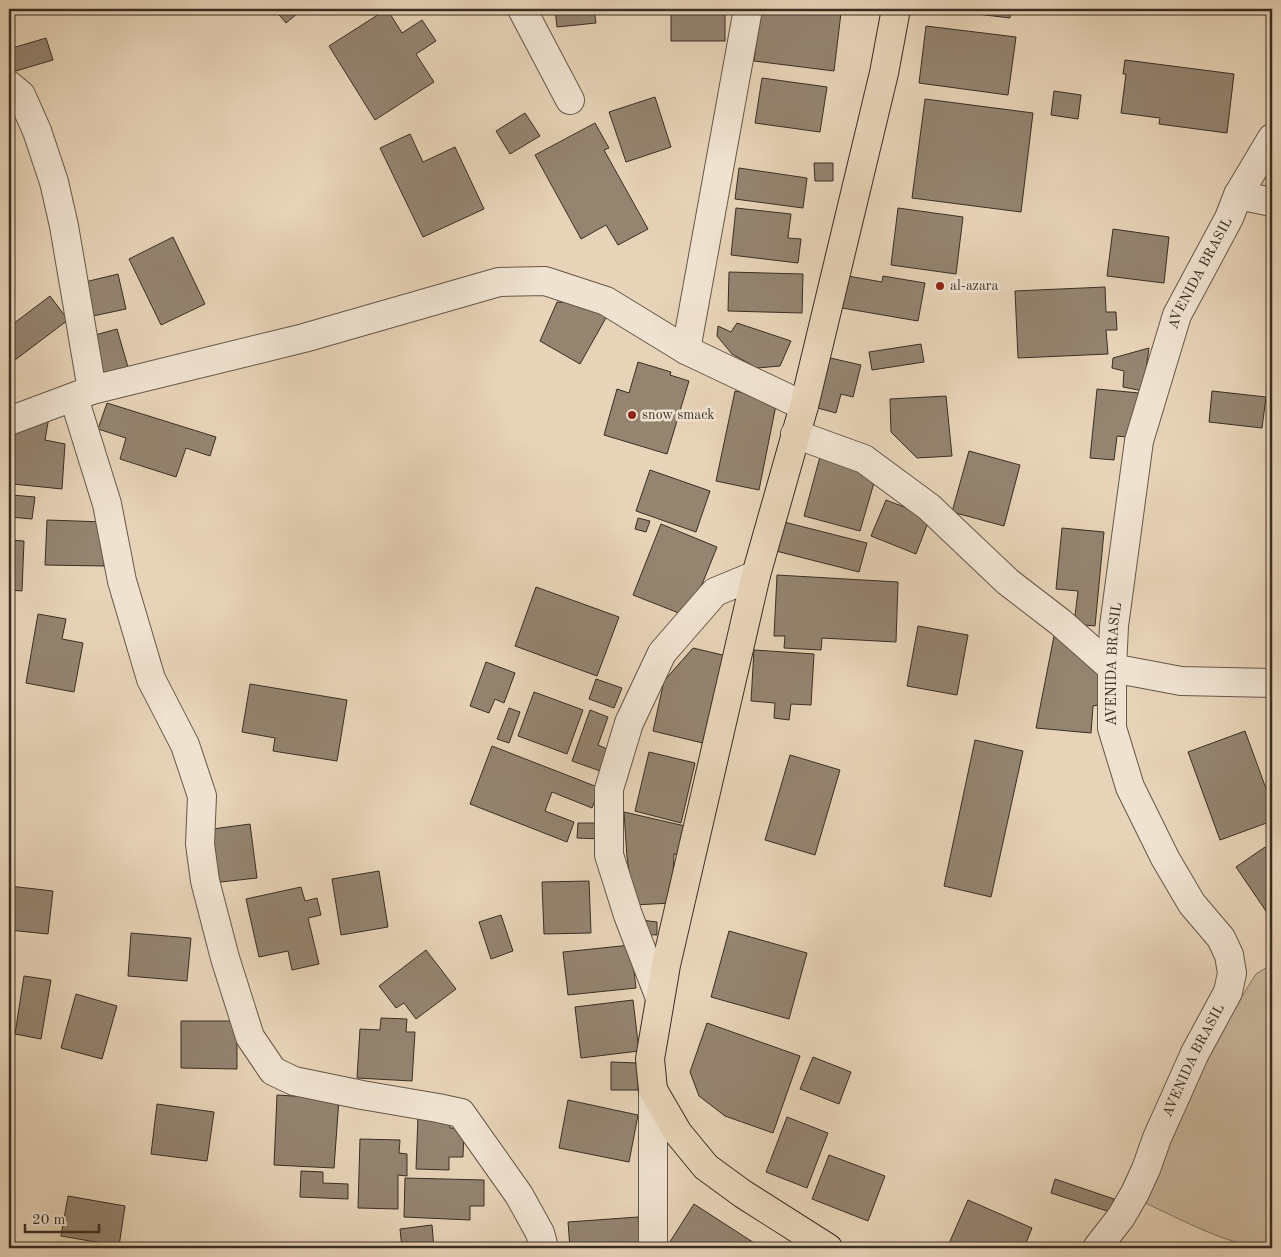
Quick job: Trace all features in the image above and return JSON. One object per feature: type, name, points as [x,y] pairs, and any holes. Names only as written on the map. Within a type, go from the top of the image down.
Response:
[{"type":"main road","points":[[828,1248],[706,1168],[678,1133],[654,1090],[650,1059],[666,965],[756,574],[804,406],[884,73],[896,9]]},
{"type":"street","points":[[522,9],[570,100]]},
{"type":"street","points":[[686,350],[748,9]]},
{"type":"street","points":[[9,85],[21,94],[37,131],[54,182],[64,226],[83,394],[122,581],[151,679],[185,746],[202,796],[200,844],[205,881],[225,958],[250,1037],[273,1072],[294,1081],[461,1114],[519,1195],[540,1233],[544,1248]]},
{"type":"street","name":"AVENIDA BRASIL","points":[[1097,1248],[1121,1217],[1135,1193],[1195,1053],[1228,992],[1232,973],[1228,955],[1221,938],[1192,904],[1165,858],[1130,787],[1112,728],[1114,626],[1139,441],[1177,315],[1229,218],[1238,195],[1272,138]]},
{"type":"street","points":[[1238,195],[1272,202]]},
{"type":"street","points":[[9,421],[83,394],[304,338],[499,282],[545,281],[606,301],[686,350],[804,406]]},
{"type":"street","points":[[796,434],[864,458],[929,507],[1008,582],[1060,622],[1112,668],[1181,681],[1272,683]]},
{"type":"street","points":[[660,998],[628,915],[609,855],[609,789],[630,723],[662,653],[715,592],[756,574]]},
{"type":"street","points":[[653,1248],[654,1090]]},
{"type":"shaded area","points":[[1272,964],[1272,1248],[1256,1247],[1223,1238],[1143,1202],[1171,1109],[1256,974]]},
{"type":"building","points":[[274,9],[303,9],[286,23]]},
{"type":"building","points":[[387,9],[402,33],[422,20],[436,41],[416,54],[434,82],[375,120],[329,46]]},
{"type":"building","points":[[555,9],[594,9],[596,23],[557,27]]},
{"type":"building","points":[[671,9],[725,9],[725,41],[671,41]]},
{"type":"building","points":[[760,9],[805,9],[841,13],[834,71],[754,61]]},
{"type":"building","points":[[935,9],[1011,9],[1010,18]]},
{"type":"building","points":[[926,26],[1016,37],[1008,95],[919,83]]},
{"type":"building","points":[[46,38],[53,60],[9,73],[9,49]]},
{"type":"building","points":[[1125,60],[1234,74],[1227,133],[1159,124],[1160,118],[1121,113],[1126,74],[1123,74]]},
{"type":"building","points":[[762,78],[827,87],[820,132],[755,123]]},
{"type":"building","points":[[1054,91],[1081,95],[1078,119],[1051,115]]},
{"type":"building","points":[[655,97],[671,147],[626,162],[609,112]]},
{"type":"building","points":[[925,99],[1033,113],[1021,212],[912,198]]},
{"type":"building","points":[[525,113],[540,136],[510,154],[496,131]]},
{"type":"building","points":[[595,123],[609,148],[604,150],[648,229],[618,245],[606,225],[581,239],[535,155]]},
{"type":"building","points":[[410,134],[423,162],[455,147],[484,209],[423,237],[380,148]]},
{"type":"building","points":[[814,163],[833,163],[833,181],[815,181]]},
{"type":"building","points":[[739,168],[807,178],[803,208],[735,199]]},
{"type":"building","points":[[736,208],[791,214],[788,238],[801,239],[798,263],[731,255]]},
{"type":"building","points":[[898,208],[963,217],[956,274],[891,265]]},
{"type":"building","points":[[1113,229],[1169,237],[1164,283],[1107,276]]},
{"type":"building","points":[[173,237],[205,304],[161,325],[129,259]]},
{"type":"building","points":[[729,272],[803,274],[802,313],[728,311]]},
{"type":"building","points":[[118,274],[126,309],[93,316],[85,282]]},
{"type":"building","points":[[848,276],[882,282],[883,276],[925,283],[918,321],[842,308]]},
{"type":"building","points":[[1105,287],[1106,312],[1116,312],[1117,330],[1106,330],[1108,354],[1018,358],[1015,291]]},
{"type":"building","points":[[50,296],[68,320],[11,363],[9,360],[9,327]]},
{"type":"building","points":[[557,302],[588,304],[607,316],[580,364],[540,341]]},
{"type":"building","points":[[737,323],[791,341],[780,366],[757,368],[732,354],[717,336],[718,326],[731,332]]},
{"type":"building","points":[[117,329],[128,367],[98,375],[88,337]]},
{"type":"building","points":[[921,344],[924,362],[872,370],[869,352]]},
{"type":"building","points":[[1149,348],[1143,391],[1123,387],[1124,371],[1112,368],[1113,358]]},
{"type":"building","points":[[826,357],[861,365],[853,397],[841,394],[836,413],[814,407]]},
{"type":"building","points":[[638,362],[671,372],[670,375],[689,381],[667,454],[604,435],[617,389],[629,393]]},
{"type":"building","points":[[1097,389],[1139,393],[1135,438],[1117,436],[1114,460],[1090,458]]},
{"type":"building","points":[[735,391],[777,400],[759,490],[716,481]]},
{"type":"building","points":[[1212,391],[1266,397],[1262,428],[1209,422]]},
{"type":"building","points":[[946,396],[952,456],[917,458],[891,432],[890,399]]},
{"type":"building","points":[[107,403],[216,437],[210,456],[186,448],[176,477],[120,459],[126,438],[98,429]]},
{"type":"building","points":[[49,417],[45,440],[65,444],[62,489],[13,484],[14,430]]},
{"type":"building","points":[[969,451],[1020,465],[1004,526],[952,512]]},
{"type":"building","points":[[821,453],[878,469],[860,531],[804,516]]},
{"type":"building","points":[[650,470],[710,491],[696,532],[636,511]]},
{"type":"building","points":[[12,495],[35,497],[32,519],[10,517]]},
{"type":"building","points":[[886,500],[930,517],[916,554],[871,536]]},
{"type":"building","points":[[638,518],[650,521],[646,532],[635,529]]},
{"type":"building","points":[[47,520],[105,522],[104,566],[45,565]]},
{"type":"building","points":[[784,522],[867,543],[859,572],[776,551]]},
{"type":"building","points":[[661,524],[717,547],[689,617],[633,595]]},
{"type":"building","points":[[1062,528],[1104,532],[1095,626],[1074,624],[1078,591],[1056,589]]},
{"type":"building","points":[[9,540],[24,541],[22,591],[9,590]]},
{"type":"building","points":[[777,575],[898,582],[896,642],[822,638],[821,650],[784,648],[785,636],[774,636]]},
{"type":"building","points":[[536,587],[619,617],[597,676],[515,646]]},
{"type":"building","points":[[38,614],[66,619],[62,639],[83,643],[74,692],[26,683]]},
{"type":"building","points":[[918,626],[968,635],[957,695],[907,686]]},
{"type":"building","points":[[1055,631],[1102,668],[1104,704],[1093,706],[1091,733],[1036,728]]},
{"type":"building","points":[[693,648],[731,657],[711,745],[653,731],[664,681]]},
{"type":"building","points":[[754,650],[814,654],[811,705],[791,704],[789,720],[774,718],[775,703],[751,701]]},
{"type":"building","points":[[486,662],[515,673],[504,703],[495,699],[489,713],[470,706]]},
{"type":"building","points":[[596,679],[622,688],[614,708],[589,699]]},
{"type":"building","points":[[250,684],[347,700],[337,761],[273,751],[275,738],[242,732]]},
{"type":"building","points":[[534,692],[583,710],[567,754],[518,736]]},
{"type":"building","points":[[509,708],[520,712],[509,743],[497,739]]},
{"type":"building","points":[[590,710],[608,717],[598,745],[614,752],[606,773],[572,761]]},
{"type":"building","points":[[1245,731],[1272,805],[1272,821],[1220,840],[1188,752]]},
{"type":"building","points":[[975,740],[1023,751],[991,897],[944,886]]},
{"type":"building","points":[[492,746],[600,788],[592,808],[552,792],[545,811],[574,822],[567,842],[470,804]]},
{"type":"building","points":[[649,752],[695,763],[681,823],[635,811]]},
{"type":"building","points":[[790,755],[840,770],[815,855],[765,840]]},
{"type":"building","points":[[624,812],[685,826],[678,855],[674,854],[672,903],[634,905],[627,857]]},
{"type":"building","points":[[578,823],[602,823],[602,839],[577,838]]},
{"type":"building","points":[[250,824],[257,878],[212,883],[205,830]]},
{"type":"building","points":[[1265,847],[1272,856],[1272,920],[1236,867]]},
{"type":"building","points":[[379,871],[388,927],[341,935],[332,879]]},
{"type":"building","points":[[589,881],[591,933],[544,934],[542,882]]},
{"type":"building","points":[[9,886],[53,891],[48,934],[9,930]]},
{"type":"building","points":[[301,887],[305,901],[317,898],[321,915],[308,918],[319,964],[292,970],[288,951],[259,957],[246,899]]},
{"type":"building","points":[[501,915],[513,951],[491,959],[479,922]]},
{"type":"building","points":[[641,920],[657,922],[657,935],[640,934]]},
{"type":"building","points":[[729,931],[807,953],[789,1019],[711,997]]},
{"type":"building","points":[[131,933],[191,938],[187,981],[128,976]]},
{"type":"building","points":[[631,945],[636,988],[568,995],[563,952]]},
{"type":"building","points":[[426,950],[456,989],[416,1019],[404,1003],[396,1008],[379,986]]},
{"type":"building","points":[[24,976],[51,980],[41,1039],[15,1034]]},
{"type":"building","points":[[76,994],[117,1006],[102,1059],[61,1048]]},
{"type":"building","points":[[633,1000],[639,1051],[581,1058],[575,1007]]},
{"type":"building","points":[[381,1018],[407,1019],[406,1032],[415,1032],[412,1081],[357,1078],[360,1029],[380,1030]]},
{"type":"building","points":[[181,1021],[237,1021],[237,1069],[181,1068]]},
{"type":"building","points":[[707,1023],[800,1056],[773,1133],[725,1116],[699,1096],[690,1072]]},
{"type":"building","points":[[813,1057],[851,1072],[839,1104],[800,1089]]},
{"type":"building","points":[[611,1062],[639,1063],[638,1090],[611,1090]]},
{"type":"building","points":[[277,1095],[339,1099],[334,1168],[274,1165]]},
{"type":"building","points":[[568,1100],[638,1115],[629,1162],[559,1148]]},
{"type":"building","points":[[157,1104],[214,1112],[207,1161],[151,1154]]},
{"type":"building","points":[[418,1116],[450,1117],[450,1128],[464,1129],[463,1157],[449,1157],[449,1170],[416,1169]]},
{"type":"building","points":[[787,1117],[828,1133],[807,1188],[766,1172]]},
{"type":"building","points":[[360,1139],[400,1140],[399,1153],[407,1154],[407,1176],[398,1175],[398,1209],[358,1208]]},
{"type":"building","points":[[829,1155],[885,1176],[868,1221],[812,1199]]},
{"type":"building","points":[[301,1171],[323,1172],[323,1183],[348,1184],[348,1199],[300,1197]]},
{"type":"building","points":[[405,1178],[484,1180],[484,1206],[470,1206],[470,1220],[404,1217]]},
{"type":"building","points":[[1055,1179],[1114,1199],[1110,1212],[1051,1193]]},
{"type":"building","points":[[68,1196],[125,1206],[119,1246],[61,1236]]},
{"type":"building","points":[[968,1200],[1032,1228],[1024,1248],[947,1248]]},
{"type":"building","points":[[694,1204],[762,1248],[666,1248]]},
{"type":"building","points":[[638,1217],[640,1248],[570,1248],[568,1222]]},
{"type":"building","points":[[432,1225],[434,1248],[402,1248],[400,1229]]},
{"type":"place","name":"al-azara","points":[[940,286]]},
{"type":"place","name":"snow smack","points":[[632,415]]}]
